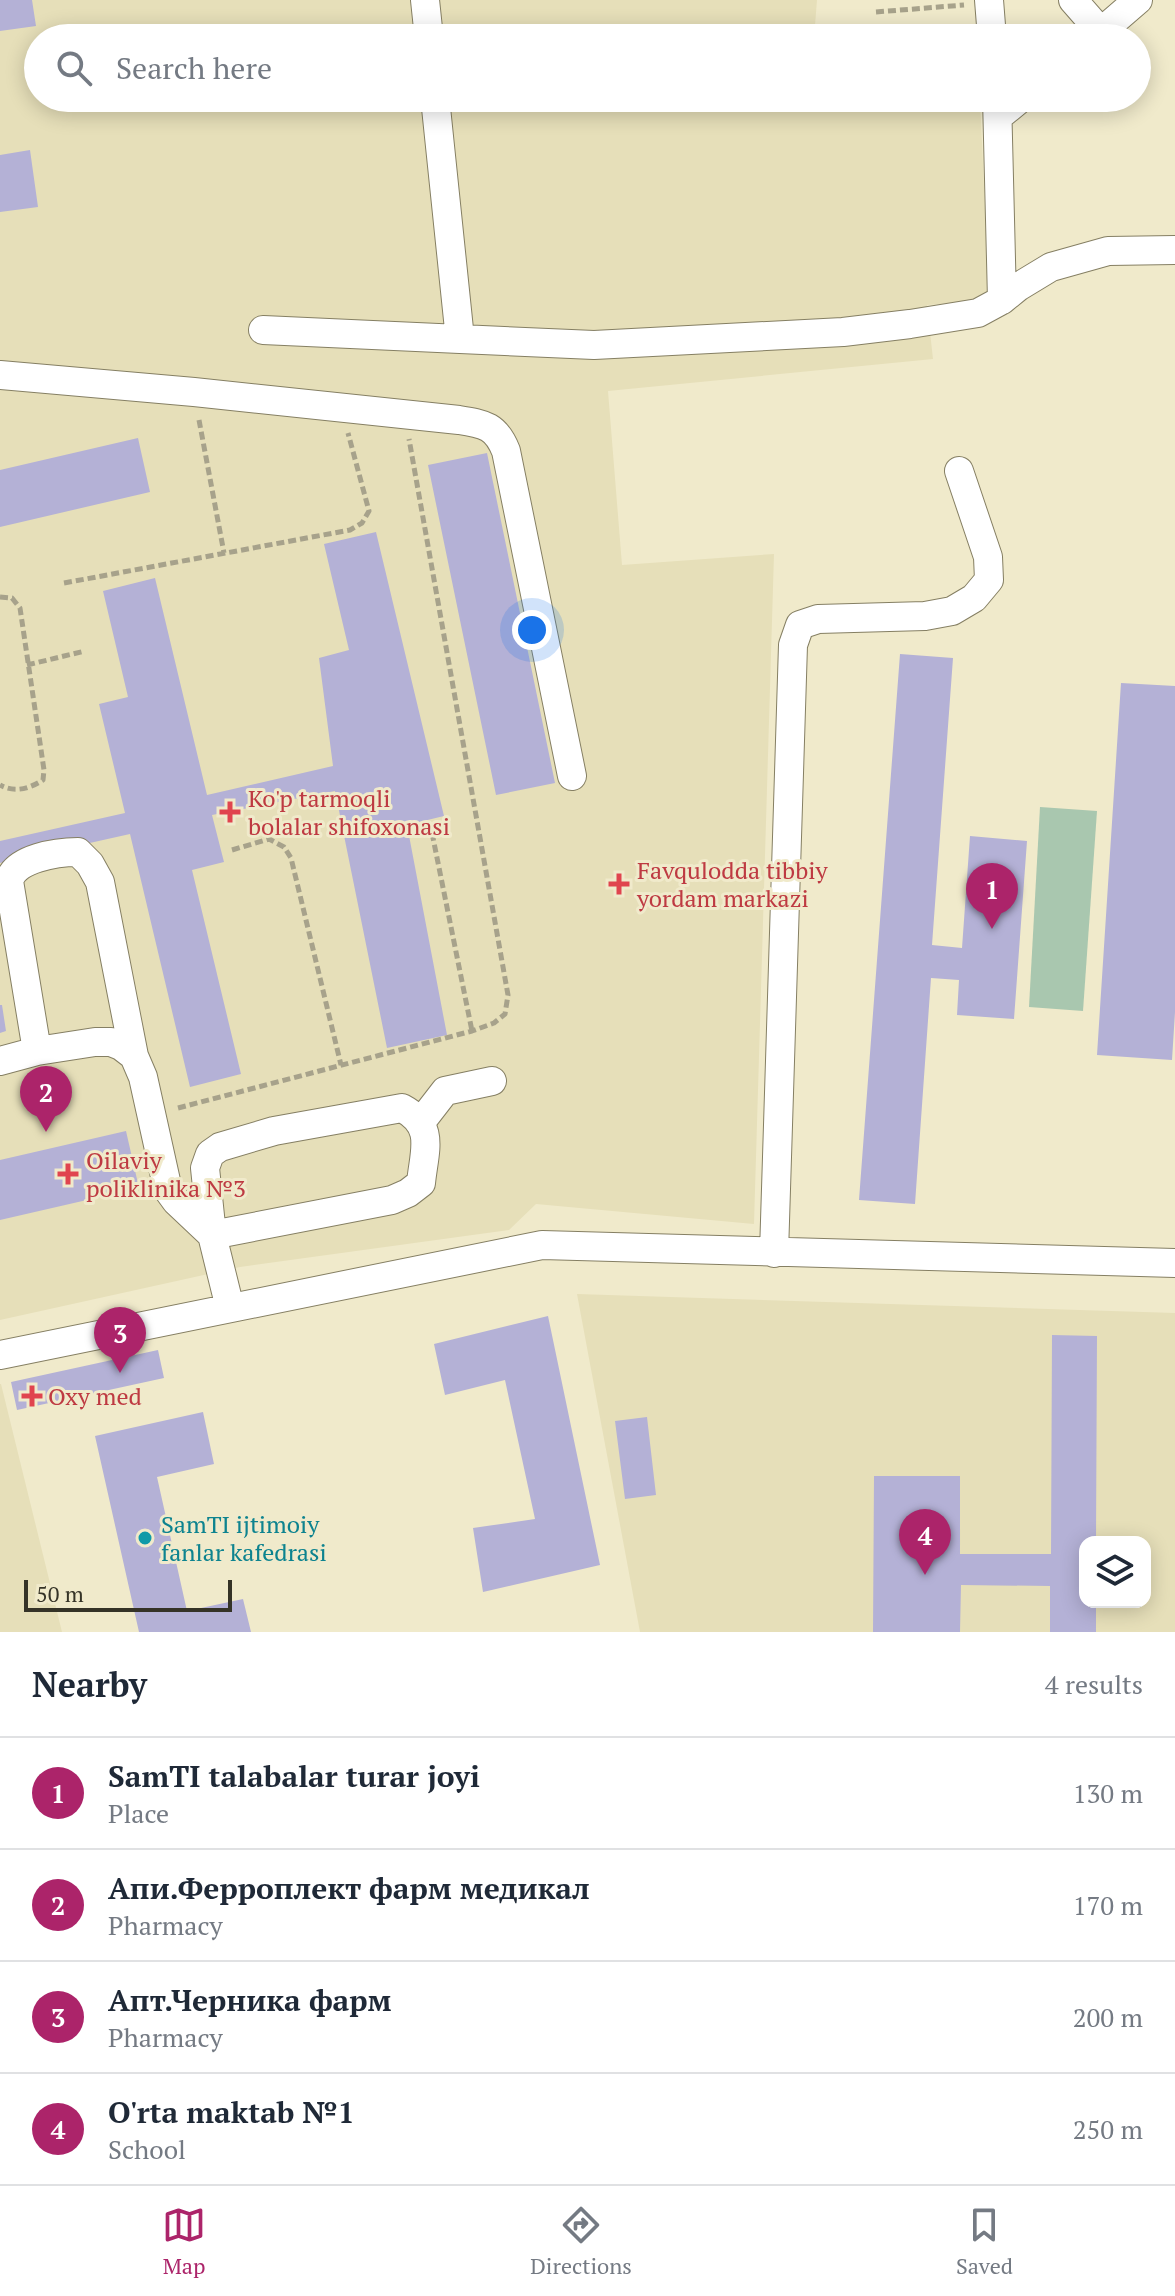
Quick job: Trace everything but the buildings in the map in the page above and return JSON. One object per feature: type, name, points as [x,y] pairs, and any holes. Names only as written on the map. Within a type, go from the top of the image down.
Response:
[{"type":"street","points":[[425,0],[428,24]]},
{"type":"street","points":[[1073,0],[1090,24]]},
{"type":"street","points":[[1111,24],[1138,0]]},
{"type":"street","points":[[989,1],[991,24]]},
{"type":"street","points":[[436,112],[460,339]]},
{"type":"street","points":[[998,112],[1002,300]]},
{"type":"street","points":[[263,330],[594,345],[843,332],[978,313],[1051,267],[1108,251],[1175,250]]},
{"type":"street","points":[[0,375],[483,423],[499,435],[506,451],[572,776]]},
{"type":"street","points":[[774,1253],[793,645],[800,625],[818,619],[925,616],[952,611],[974,598],[989,580],[988,557],[959,471]]},
{"type":"street","points":[[37,1051],[9,881],[18,865],[62,852],[78,852],[90,864],[100,882],[134,1056],[143,1077],[168,1190],[212,1235]]},
{"type":"street","points":[[0,1061],[37,1051],[95,1042],[111,1042],[134,1056]]},
{"type":"street","points":[[421,1122],[445,1091],[492,1081]]},
{"type":"street","points":[[212,1235],[392,1200],[408,1193],[421,1183],[426,1136],[421,1122],[402,1108],[274,1131],[220,1147],[210,1154],[205,1168],[212,1235],[230,1308]]},
{"type":"street","points":[[0,1355],[542,1245],[1175,1263]]},
{"type":"path","points":[[929,0],[930,8]]},
{"type":"path","points":[[876,12],[989,1]]},
{"type":"path","points":[[194,392],[224,553]]},
{"type":"path","points":[[64,583],[350,530],[362,523],[369,511],[342,408]]},
{"type":"path","points":[[152,1115],[472,1031],[494,1023],[505,1014],[508,995],[404,415]]},
{"type":"path","points":[[0,597],[12,598],[20,608],[44,770],[43,780],[33,786],[13,791],[0,785]]},
{"type":"path","points":[[27,665],[85,651]]},
{"type":"path","points":[[432,833],[472,1031]]},
{"type":"path","points":[[232,850],[269,839],[284,847],[291,858],[341,1065]]},
{"type":"shaded area","points":[[0,0],[817,0],[815,24],[24,24],[24,112],[981,112],[989,300],[927,305],[933,359],[608,391],[622,565],[774,554],[754,1224],[536,1204],[509,1230],[240,1267],[0,1320]]},
{"type":"shaded area","points":[[577,1294],[1175,1313],[1175,1632],[640,1632]]},
{"type":"shaded area","points":[[1,1384],[62,1632],[0,1632]]},
{"type":"green space","points":[[1040,807],[1097,811],[1083,1011],[1029,1007]]},
{"type":"place","name":"Ko'p tarmoqli bolalar shifoxonasi","points":[[230,812]]},
{"type":"place","name":"Favqulodda tibbiy yordam markazi","points":[[619,884]]},
{"type":"place","name":"SamTI talabalar turar joyi","points":[[992,929]]},
{"type":"place","name":"Апи.Ферроплект фарм медикал","points":[[46,1132]]},
{"type":"place","name":"Oilaviy poliklinika №3","points":[[68,1174]]},
{"type":"place","name":"Апт.Черника фарм","points":[[120,1373]]},
{"type":"place","name":"Oxy med","points":[[32,1396]]},
{"type":"place","name":"SamTI ijtimoiy fanlar kafedrasi","points":[[145,1538]]},
{"type":"place","name":"O'rta maktab №1","points":[[925,1575]]}]
